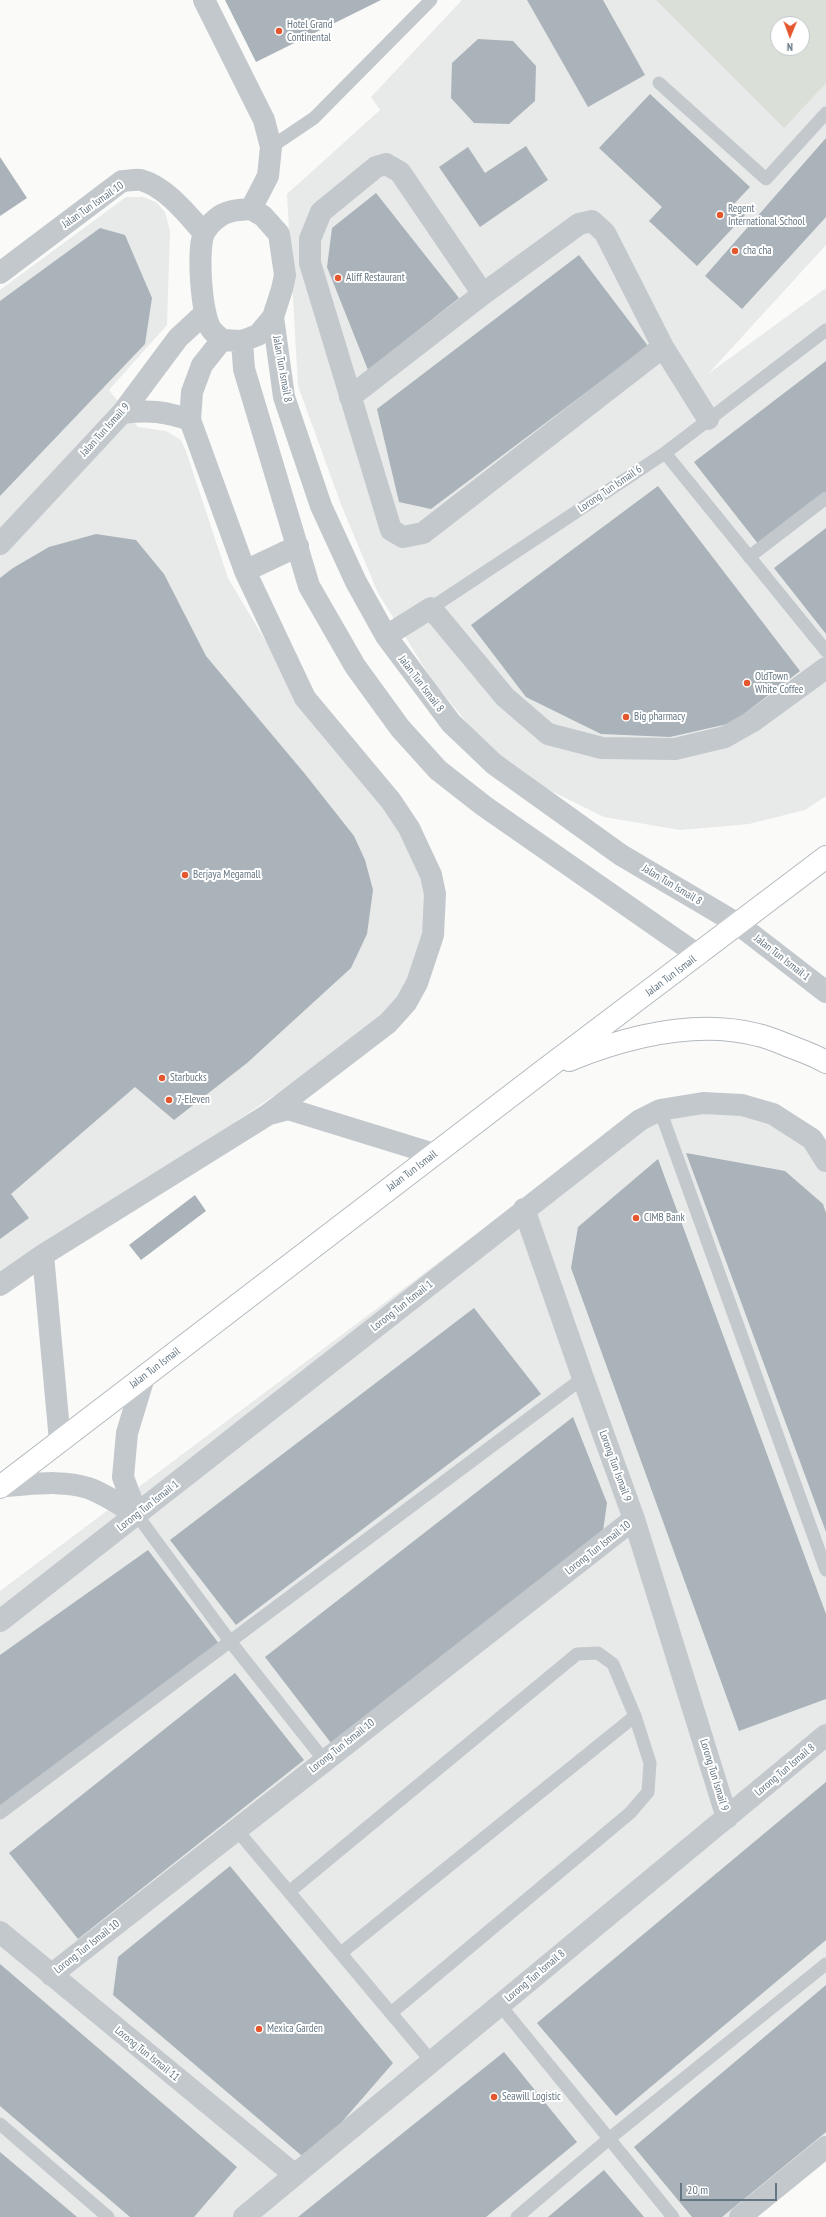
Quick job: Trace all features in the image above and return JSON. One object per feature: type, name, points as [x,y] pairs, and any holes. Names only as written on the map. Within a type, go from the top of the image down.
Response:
[{"type":"main road","name":"Jalan Tun Ismail","points":[[0,1486],[542,1071],[698,956],[826,857]]},
{"type":"main road","points":[[542,1071],[592,1051],[642,1037],[675,1031],[711,1030],[758,1035],[826,1062]]},
{"type":"street","points":[[204,0],[264,120],[271,147],[268,176],[251,209]]},
{"type":"street","points":[[482,294],[400,172],[386,164],[376,167],[321,212],[310,239],[310,263],[391,530],[403,537],[423,533],[663,347]]},
{"type":"street","name":"Jalan Tun Ismail 10","points":[[0,273],[122,181],[139,180],[154,186],[183,210],[204,233]]},
{"type":"street","points":[[0,1285],[43,1255],[269,1114],[388,1023],[406,1003],[417,983],[429,949],[436,914],[435,894],[431,875],[409,828],[391,802],[304,698],[244,571],[190,420],[192,392],[202,365],[232,340],[258,335],[273,318],[285,275],[279,234],[263,216],[251,209],[230,211],[216,218],[204,233],[201,275],[205,312],[211,329],[232,340],[244,369],[309,586],[355,666],[400,728],[438,770],[484,806],[698,956]]},
{"type":"street","points":[[350,397],[482,294],[579,224],[592,221],[605,233],[663,347],[708,419]]},
{"type":"street","points":[[283,265],[310,263]]},
{"type":"street","name":"Jalan Tun Ismail 9","points":[[0,544],[122,413],[178,338],[205,312]]},
{"type":"street","name":"Jalan Tun Ismail 8","points":[[273,318],[284,397],[321,506],[356,582],[386,636],[451,723],[494,764],[622,854],[738,924]]},
{"type":"street","points":[[122,413],[151,410],[170,413],[190,420]]},
{"type":"street","points":[[244,571],[298,546]]},
{"type":"street","points":[[431,608],[505,697],[548,734],[602,748],[675,749],[725,737],[753,721],[826,668]]},
{"type":"street","name":"Lorong Tun Ismail 6","points":[[386,636],[431,608]]},
{"type":"street","name":"Jalan Tun Ismail 1","points":[[738,924],[826,992]]},
{"type":"street","name":"Lorong Tun Ismail 1","points":[[0,1621],[137,1515],[524,1209],[640,1120],[660,1110],[703,1103],[742,1105],[773,1114],[812,1140],[826,1161]]},
{"type":"street","points":[[269,1114],[288,1109],[434,1154]]},
{"type":"street","name":"Lorong Tun Ismail 9","points":[[524,1209],[634,1519],[727,1818]]},
{"type":"street","points":[[43,1255],[60,1441]]},
{"type":"street","points":[[137,1515],[123,1477],[127,1433],[144,1377]]},
{"type":"street","points":[[0,1486],[55,1483],[87,1488],[106,1496],[137,1515]]},
{"type":"street","name":"Lorong Tun Ismail 10","points":[[51,1975],[634,1519]]},
{"type":"street","name":"Lorong Tun Ismail 8","points":[[244,2217],[826,1735]]},
{"type":"street","name":"Lorong Tun Ismail 11","points":[[0,1932],[295,2175]]},
{"type":"street","points":[[740,2217],[826,2148]]},
{"type":"lane","points":[[271,147],[314,118],[431,0]]},
{"type":"lane","points":[[659,84],[766,179],[826,113]]},
{"type":"lane","name":"Lorong Tun Ismail 6","points":[[431,608],[665,453],[826,330]]},
{"type":"lane","points":[[665,453],[826,650]]},
{"type":"lane","points":[[749,557],[826,498]]},
{"type":"lane","points":[[660,1110],[826,1570]]},
{"type":"lane","points":[[0,1813],[229,1640],[583,1378]]},
{"type":"lane","points":[[137,1515],[229,1640],[324,1760]]},
{"type":"lane","points":[[289,1892],[577,1654],[598,1653],[613,1664],[635,1716],[650,1764],[648,1792],[630,1813],[391,2013]]},
{"type":"lane","points":[[340,1953],[635,1716]]},
{"type":"lane","points":[[236,1830],[432,2062]]},
{"type":"lane","points":[[517,2217],[610,2138],[826,1964]]},
{"type":"lane","points":[[500,2005],[673,2217]]},
{"type":"lane","points":[[0,2124],[108,2217]]},
{"type":"shaded area","points":[[462,0],[826,0],[826,245],[708,374],[826,288],[826,796],[805,810],[749,824],[680,830],[604,817],[545,788],[485,745],[432,680],[378,593],[342,507],[298,386],[287,194],[380,110],[371,97]]},
{"type":"shaded area","points":[[656,0],[826,0],[826,83],[784,128]]},
{"type":"shaded area","name":"Berjaya Megamall","points":[[126,197],[143,197],[156,202],[165,212],[170,231],[167,325],[109,390],[138,427],[166,431],[181,440],[228,578],[299,697],[385,801],[426,874],[422,956],[383,1022],[0,1281],[0,290]]},
{"type":"shaded area","points":[[741,1098],[826,1155],[826,2139],[730,2217],[0,2217],[0,1591],[639,1112]]},
{"type":"building","name":"Hotel Grand Continental","points":[[225,0],[381,0],[256,62]]},
{"type":"building","points":[[527,0],[603,0],[645,75],[588,107]]},
{"type":"building","points":[[478,39],[513,41],[536,66],[535,101],[509,124],[474,123],[451,98],[452,63]]},
{"type":"building","points":[[650,94],[750,187],[734,204],[745,215],[697,266],[649,221],[662,207],[599,148]]},
{"type":"building","points":[[826,138],[826,217],[742,309],[705,276]]},
{"type":"building","points":[[526,146],[548,180],[480,227],[439,167],[468,147],[485,173]]},
{"type":"building","points":[[0,157],[27,198],[0,216]]},
{"type":"building","points":[[376,193],[459,298],[368,370],[327,267],[332,228]]},
{"type":"building","points":[[100,228],[125,235],[152,298],[145,344],[0,496],[0,301]]},
{"type":"building","points":[[579,255],[648,346],[431,509],[399,502],[377,409]]},
{"type":"building","points":[[826,361],[826,494],[759,545],[694,462]]},
{"type":"building","points":[[658,486],[800,671],[732,723],[670,737],[601,734],[526,697],[471,625]]},
{"type":"building","points":[[826,528],[826,634],[774,568]]},
{"type":"building","name":"Berjaya Megamall","points":[[96,534],[136,540],[164,574],[206,656],[305,774],[354,836],[365,860],[373,890],[367,934],[351,968],[247,1063],[174,1120],[135,1087],[11,1194],[29,1218],[0,1239],[0,578],[13,568],[49,547]]},
{"type":"building","points":[[686,1153],[785,1171],[823,1204],[826,1213],[826,1532]]},
{"type":"building","points":[[658,1159],[826,1614],[826,1699],[739,1731],[571,1268],[578,1227]]},
{"type":"building","points":[[195,1195],[206,1211],[141,1260],[129,1245]]},
{"type":"building","points":[[474,1308],[541,1394],[236,1625],[170,1540]]},
{"type":"building","points":[[573,1417],[607,1503],[603,1531],[331,1743],[265,1657]]},
{"type":"building","points":[[148,1550],[220,1645],[0,1810],[0,1655]]},
{"type":"building","points":[[235,1673],[304,1760],[78,1939],[9,1853]]},
{"type":"building","points":[[826,1782],[826,1940],[616,2116],[537,2023]]},
{"type":"building","name":"Mexica Garden","points":[[230,1866],[393,2063],[308,2161],[113,1995],[118,1957]]},
{"type":"building","points":[[0,1964],[237,2167],[194,2217],[130,2217],[0,2106]]},
{"type":"building","points":[[826,1985],[826,2132],[722,2217],[692,2217],[634,2147]]},
{"type":"building","name":"Seawill Logistic","points":[[504,2052],[577,2142],[486,2217],[298,2217]]},
{"type":"building","points":[[0,2152],[77,2217],[0,2217]]},
{"type":"building","points":[[604,2170],[644,2217],[548,2217]]},
{"type":"place","name":"Hotel Grand Continental","points":[[279,31]]},
{"type":"place","name":"Regent International School","points":[[720,215]]},
{"type":"place","name":"cha cha","points":[[735,251]]},
{"type":"place","name":"Aliff Restaurant","points":[[338,278]]},
{"type":"place","name":"OldTown White Coffee","points":[[747,683]]},
{"type":"place","name":"Big pharmacy","points":[[626,717]]},
{"type":"place","name":"Berjaya Megamall","points":[[185,875]]},
{"type":"place","name":"Starbucks","points":[[162,1078]]},
{"type":"place","name":"7-Eleven","points":[[169,1100]]},
{"type":"place","name":"CIMB Bank","points":[[636,1218]]},
{"type":"place","name":"Mexica Garden","points":[[259,2029]]},
{"type":"place","name":"Seawill Logistic","points":[[494,2097]]}]
